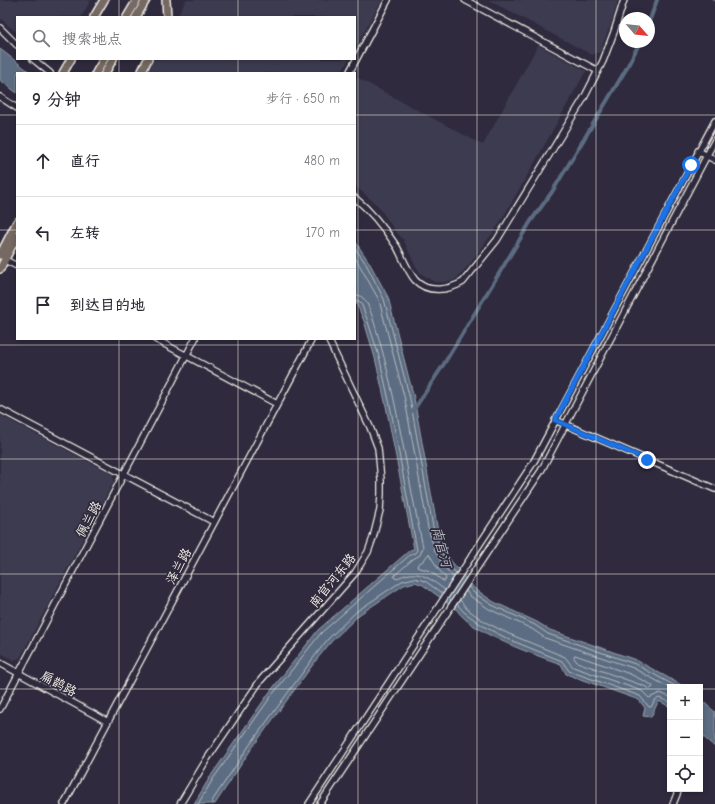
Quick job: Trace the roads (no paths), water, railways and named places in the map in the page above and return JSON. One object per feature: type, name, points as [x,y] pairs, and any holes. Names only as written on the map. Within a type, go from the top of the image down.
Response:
[{"type":"main road","points":[[95,16],[104,0]]},
{"type":"main road","points":[[128,16],[137,0]]},
{"type":"main road","points":[[137,16],[146,0]]},
{"type":"main road","points":[[166,0],[166,16]]},
{"type":"main road","points":[[64,72],[70,60]]},
{"type":"main road","points":[[97,72],[103,60]]},
{"type":"main road","points":[[106,72],[112,60]]},
{"type":"main road","points":[[142,72],[148,60]]},
{"type":"main road","points":[[0,269],[2,257],[16,224]]},
{"type":"main road","points":[[2,257],[16,237]]},
{"type":"street","points":[[356,60],[388,0]]},
{"type":"street","points":[[465,0],[598,71]]},
{"type":"street","points":[[356,199],[368,208],[383,227],[416,281],[431,288],[443,290],[463,282],[498,240],[580,105],[598,71],[614,32],[624,0]]},
{"type":"street","points":[[0,28],[15,43]]},
{"type":"street","points":[[0,35],[15,43]]},
{"type":"street","points":[[35,60],[49,72]]},
{"type":"street","points":[[350,72],[356,60]]},
{"type":"street","points":[[0,97],[16,107]]},
{"type":"street","points":[[309,804],[533,463],[715,121]]},
{"type":"street","points":[[320,804],[541,471],[715,140]]},
{"type":"street","points":[[698,151],[715,160]]},
{"type":"street","points":[[2,257],[16,265]]},
{"type":"street","points":[[157,340],[278,404]]},
{"type":"street","name":"佩兰路","points":[[0,709],[194,340]]},
{"type":"street","name":"泽兰路","points":[[64,804],[311,340]]},
{"type":"street","name":"南官河东路","points":[[180,804],[207,759],[256,687],[355,573],[368,552],[373,538],[380,510],[382,480],[378,448],[370,427],[326,340]]},
{"type":"street","points":[[0,409],[214,522]]},
{"type":"street","points":[[555,420],[715,489]]},
{"type":"street","name":"扁鹊路","points":[[0,663],[108,722]]},
{"type":"street","points":[[673,804],[678,792]]},
{"type":"water","points":[[0,49],[30,72],[16,72],[16,92],[0,80]]},
{"type":"water","name":"南官河","points":[[356,242],[369,262],[388,297],[414,398],[437,526],[443,547],[451,561],[475,589],[494,602],[537,622],[550,630],[636,660],[680,684],[667,684],[667,705],[658,702],[651,717],[643,716],[645,708],[639,700],[566,674],[561,664],[520,649],[489,635],[464,619],[457,610],[423,585],[415,582],[404,585],[360,614],[331,642],[252,748],[215,804],[194,804],[210,777],[269,693],[318,630],[410,550],[414,549],[375,358],[364,321],[356,302]]},
{"type":"water","points":[[703,702],[715,712],[715,747],[703,737]]},
{"type":"waterway","points":[[653,12],[657,0]]},
{"type":"waterway","points":[[413,411],[442,367],[531,221],[552,192],[625,71],[637,48]]}]
